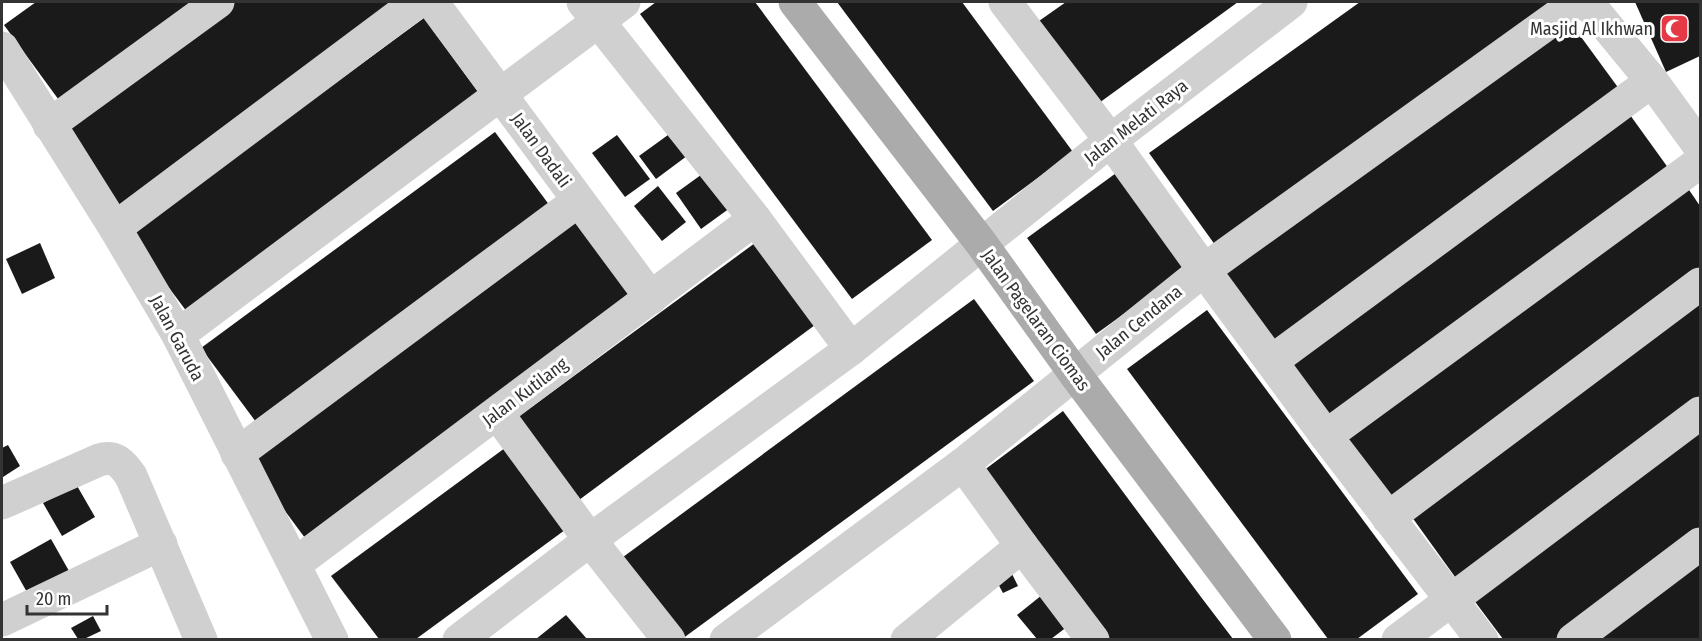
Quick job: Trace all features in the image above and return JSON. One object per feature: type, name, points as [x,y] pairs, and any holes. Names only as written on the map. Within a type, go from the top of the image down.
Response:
[{"type":"main road","name":"Jalan Pagelaran Ciomas","points":[[795,2],[981,243],[1075,374],[1275,639]]},
{"type":"street","points":[[49,125],[218,2]]},
{"type":"street","points":[[115,228],[417,2]]},
{"type":"street","name":"Jalan Dadali","points":[[432,2],[651,298]]},
{"type":"street","points":[[178,335],[499,93],[591,12],[624,2]]},
{"type":"street","name":"Jalan Melati Raya","points":[[459,639],[851,349],[981,243],[1291,2]]},
{"type":"street","name":"Jalan Cendana","points":[[726,639],[963,464],[1204,270],[1577,2]]},
{"type":"street","points":[[1587,2],[1652,81],[1701,147]]},
{"type":"street","points":[[1014,5],[1326,436],[1482,639]]},
{"type":"street","points":[[591,12],[755,219],[851,349]]},
{"type":"street","name":"Jalan Garuda","points":[[2,48],[115,228],[178,335],[332,639]]},
{"type":"street","points":[[1272,361],[1652,81]]},
{"type":"street","points":[[1326,436],[1701,162]]},
{"type":"street","points":[[237,454],[578,201]]},
{"type":"street","name":"Jalan Kutilang","points":[[295,564],[755,219]]},
{"type":"street","points":[[1388,518],[1701,284]]},
{"type":"street","points":[[497,413],[590,540],[669,639]]},
{"type":"street","points":[[1398,639],[1701,413]]},
{"type":"street","points":[[2,503],[99,460],[111,458],[118,460],[131,476],[201,639]]},
{"type":"street","points":[[963,464],[1022,546],[1081,635]]},
{"type":"street","points":[[2,620],[161,544]]},
{"type":"street","points":[[1573,639],[1701,544]]},
{"type":"street","points":[[907,639],[1022,546]]},
{"type":"building","points":[[36,2],[208,2],[64,107],[4,25]]},
{"type":"building","points":[[234,2],[406,2],[118,213],[58,131]]},
{"type":"building","points":[[656,2],[755,2],[932,240],[852,299],[640,14]]},
{"type":"building","points":[[837,2],[962,2],[1073,152],[993,211]]},
{"type":"building","points":[[1066,2],[1238,2],[1099,103],[1039,21]]},
{"type":"building","points":[[1360,2],[1563,2],[1218,249],[1149,153]]},
{"type":"building","name":"Masjid Al Ikhwan","points":[[1635,2],[1700,2],[1700,56],[1666,72]]},
{"type":"building","points":[[1565,15],[1625,97],[1277,353],[1217,270]]},
{"type":"building","points":[[424,18],[484,100],[190,316],[129,234]]},
{"type":"building","points":[[1625,108],[1674,176],[1332,425],[1282,358]]},
{"type":"building","points":[[679,127],[695,150],[656,179],[639,156]]},
{"type":"building","points":[[495,132],[556,214],[262,430],[201,348]]},
{"type":"building","points":[[617,135],[650,179],[625,197],[592,153]]},
{"type":"building","points":[[1123,168],[1193,264],[1096,334],[1027,238]]},
{"type":"building","points":[[705,172],[730,208],[701,229],[676,193]]},
{"type":"building","points":[[1685,184],[1700,206],[1700,276],[1392,501],[1343,434]]},
{"type":"building","points":[[658,186],[686,222],[662,241],[634,206]]},
{"type":"building","points":[[580,218],[640,299],[308,542],[248,461]]},
{"type":"building","points":[[40,243],[55,278],[22,294],[6,259]]},
{"type":"building","points":[[755,243],[815,325],[579,500],[518,417]]},
{"type":"building","points":[[974,299],[1034,381],[682,639],[619,560]]},
{"type":"building","points":[[1700,301],[1700,405],[1458,581],[1409,513]]},
{"type":"building","points":[[1207,310],[1418,594],[1357,639],[1328,639],[1127,369]]},
{"type":"building","points":[[1063,411],[1233,639],[1109,639],[983,471]]},
{"type":"building","points":[[1700,433],[1700,537],[1559,639],[1503,639],[1473,599]]},
{"type":"building","points":[[8,445],[20,466],[3,477],[2,448]]},
{"type":"building","points":[[509,445],[569,527],[416,639],[379,639],[331,576]]},
{"type":"building","points":[[76,484],[95,517],[62,536],[43,503]]},
{"type":"building","points":[[51,539],[69,571],[28,594],[10,562]]},
{"type":"building","points":[[1700,554],[1700,639],[1584,639]]},
{"type":"building","points":[[1012,574],[1018,586],[1003,593],[997,582]]},
{"type":"building","points":[[1047,591],[1072,623],[1051,639],[1037,639],[1017,615]]},
{"type":"building","points":[[566,615],[587,639],[536,639]]},
{"type":"building","points":[[93,616],[101,631],[84,639],[78,639],[71,628]]},
{"type":"place","name":"Masjid Al Ikhwan","points":[[1674,29]]}]
